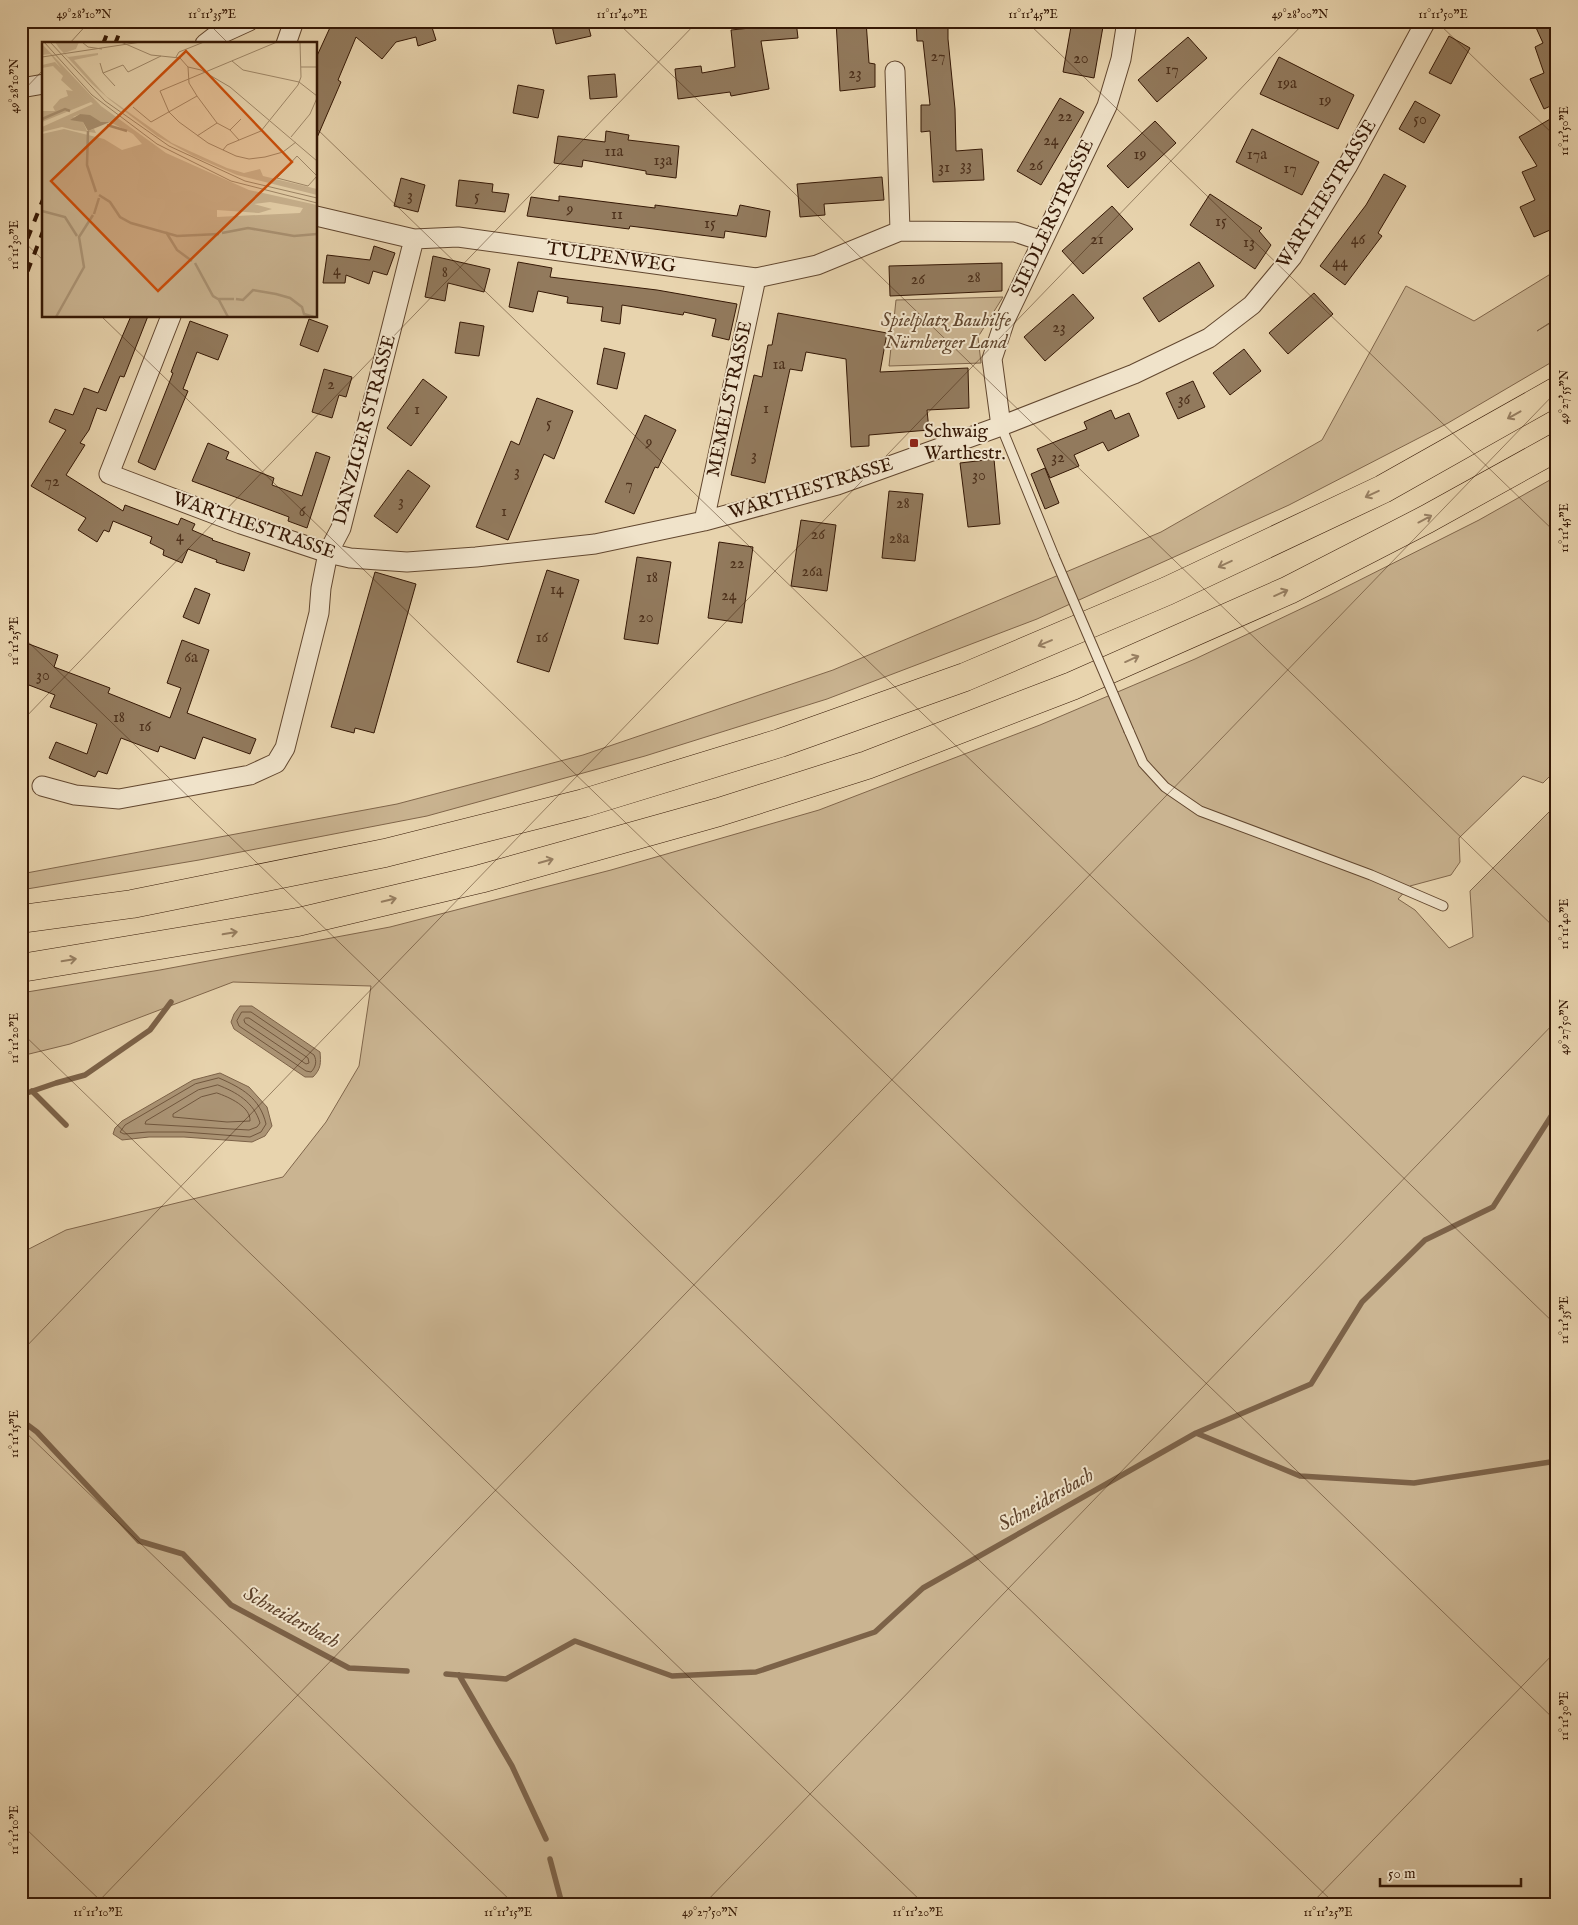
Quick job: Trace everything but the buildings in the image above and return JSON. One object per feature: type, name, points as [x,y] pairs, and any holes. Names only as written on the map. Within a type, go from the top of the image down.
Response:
[{"type":"highway","points":[[21,919],[132,904],[386,853],[584,803],[780,743],[965,677],[1167,591],[1383,489],[1557,391]]},
{"type":"highway","points":[[21,968],[298,922],[480,879],[719,812],[868,765],[1072,686],[1289,590],[1557,447]]},
{"type":"street","points":[[208,42],[214,37],[249,21]]},
{"type":"street","points":[[287,42],[294,21]]},
{"type":"street","name":"SIEDLERSTRASSE","points":[[1001,426],[992,358],[1005,320],[1107,106],[1121,59],[1127,21]]},
{"type":"street","name":"WARTHESTRASSE","points":[[170,318],[109,474],[240,524],[328,553],[350,558],[407,562],[476,557],[595,544],[704,521],[837,485],[1001,426],[1134,374],[1209,338],[1252,305],[1292,257],[1348,165],[1426,21]]},
{"type":"street","points":[[895,71],[900,231]]},
{"type":"street","points":[[21,88],[42,84]]},
{"type":"street","name":"TULPENWEG","points":[[318,216],[414,239],[458,237],[756,278],[817,265],[900,231],[1015,232],[1042,241]]},
{"type":"street","name":"DANZIGER STRASSE","points":[[42,786],[75,795],[119,799],[250,775],[276,763],[285,748],[319,613],[321,588],[328,553],[341,528],[414,239]]},
{"type":"street","name":"MEMELSTRASSE","points":[[704,521],[756,278]]},
{"type":"lane","name":"SIEDLERSTRASSE","points":[[1001,426],[1054,556],[1143,763],[1165,787],[1200,811],[1328,858],[1443,906]]},
{"type":"green space","points":[[1557,270],[1557,318],[1537,331],[1557,319],[1557,359],[1448,423],[1289,505],[1037,619],[827,699],[645,756],[427,816],[199,860],[21,890],[21,874],[397,804],[583,755],[833,670],[1161,532],[1322,440],[1406,286],[1474,321]]},
{"type":"green space","name":"Spielplatz Bauhilfe Nürnberger Land","points":[[1003,297],[978,337],[981,363],[889,366],[896,300]]},
{"type":"green space","points":[[1557,476],[1557,769],[1543,783],[1523,776],[1459,838],[1460,862],[1451,875],[1410,886],[1398,899],[1415,910],[1449,948],[1473,937],[1470,891],[1557,804],[1557,1904],[21,1904],[21,1253],[66,1230],[283,1177],[326,1122],[359,1066],[371,986],[233,982],[70,1044],[21,1056],[21,993],[160,970],[390,927],[611,870],[819,810],[1040,725],[1195,659],[1328,596],[1479,520]]},
{"type":"water","points":[[240,1006],[252,1006],[320,1052],[320,1066],[313,1077],[305,1077],[234,1029],[231,1022]]},
{"type":"water","points":[[220,1073],[249,1087],[267,1107],[272,1126],[265,1136],[252,1142],[184,1137],[149,1137],[122,1140],[113,1134],[115,1128],[122,1121],[193,1080]]},
{"type":"waterway","points":[[21,1095],[85,1075],[150,1030],[171,1002]]},
{"type":"waterway","points":[[32,1091],[66,1125]]},
{"type":"waterway","name":"Schneidersbach","points":[[446,1674],[506,1679],[575,1641],[672,1676],[756,1672],[875,1632],[923,1588],[1196,1433],[1311,1384],[1362,1302],[1425,1240],[1493,1207],[1557,1107]]},
{"type":"waterway","name":"Schneidersbach","points":[[21,1420],[37,1432],[139,1541],[183,1554],[231,1605],[349,1668],[407,1671]]},
{"type":"waterway","points":[[1196,1433],[1300,1476],[1414,1483],[1557,1461]]},
{"type":"waterway","points":[[459,1675],[512,1766],[546,1839]]},
{"type":"waterway","points":[[550,1859],[562,1904]]},
{"type":"railway","points":[[104,42],[112,21]]},
{"type":"railway","points":[[116,42],[124,21]]},
{"type":"railway","points":[[21,255],[42,202]]},
{"type":"railway","points":[[21,288],[42,234]]},
{"type":"place","name":"Schwaig Warthestr.","points":[[914,443]]}]
